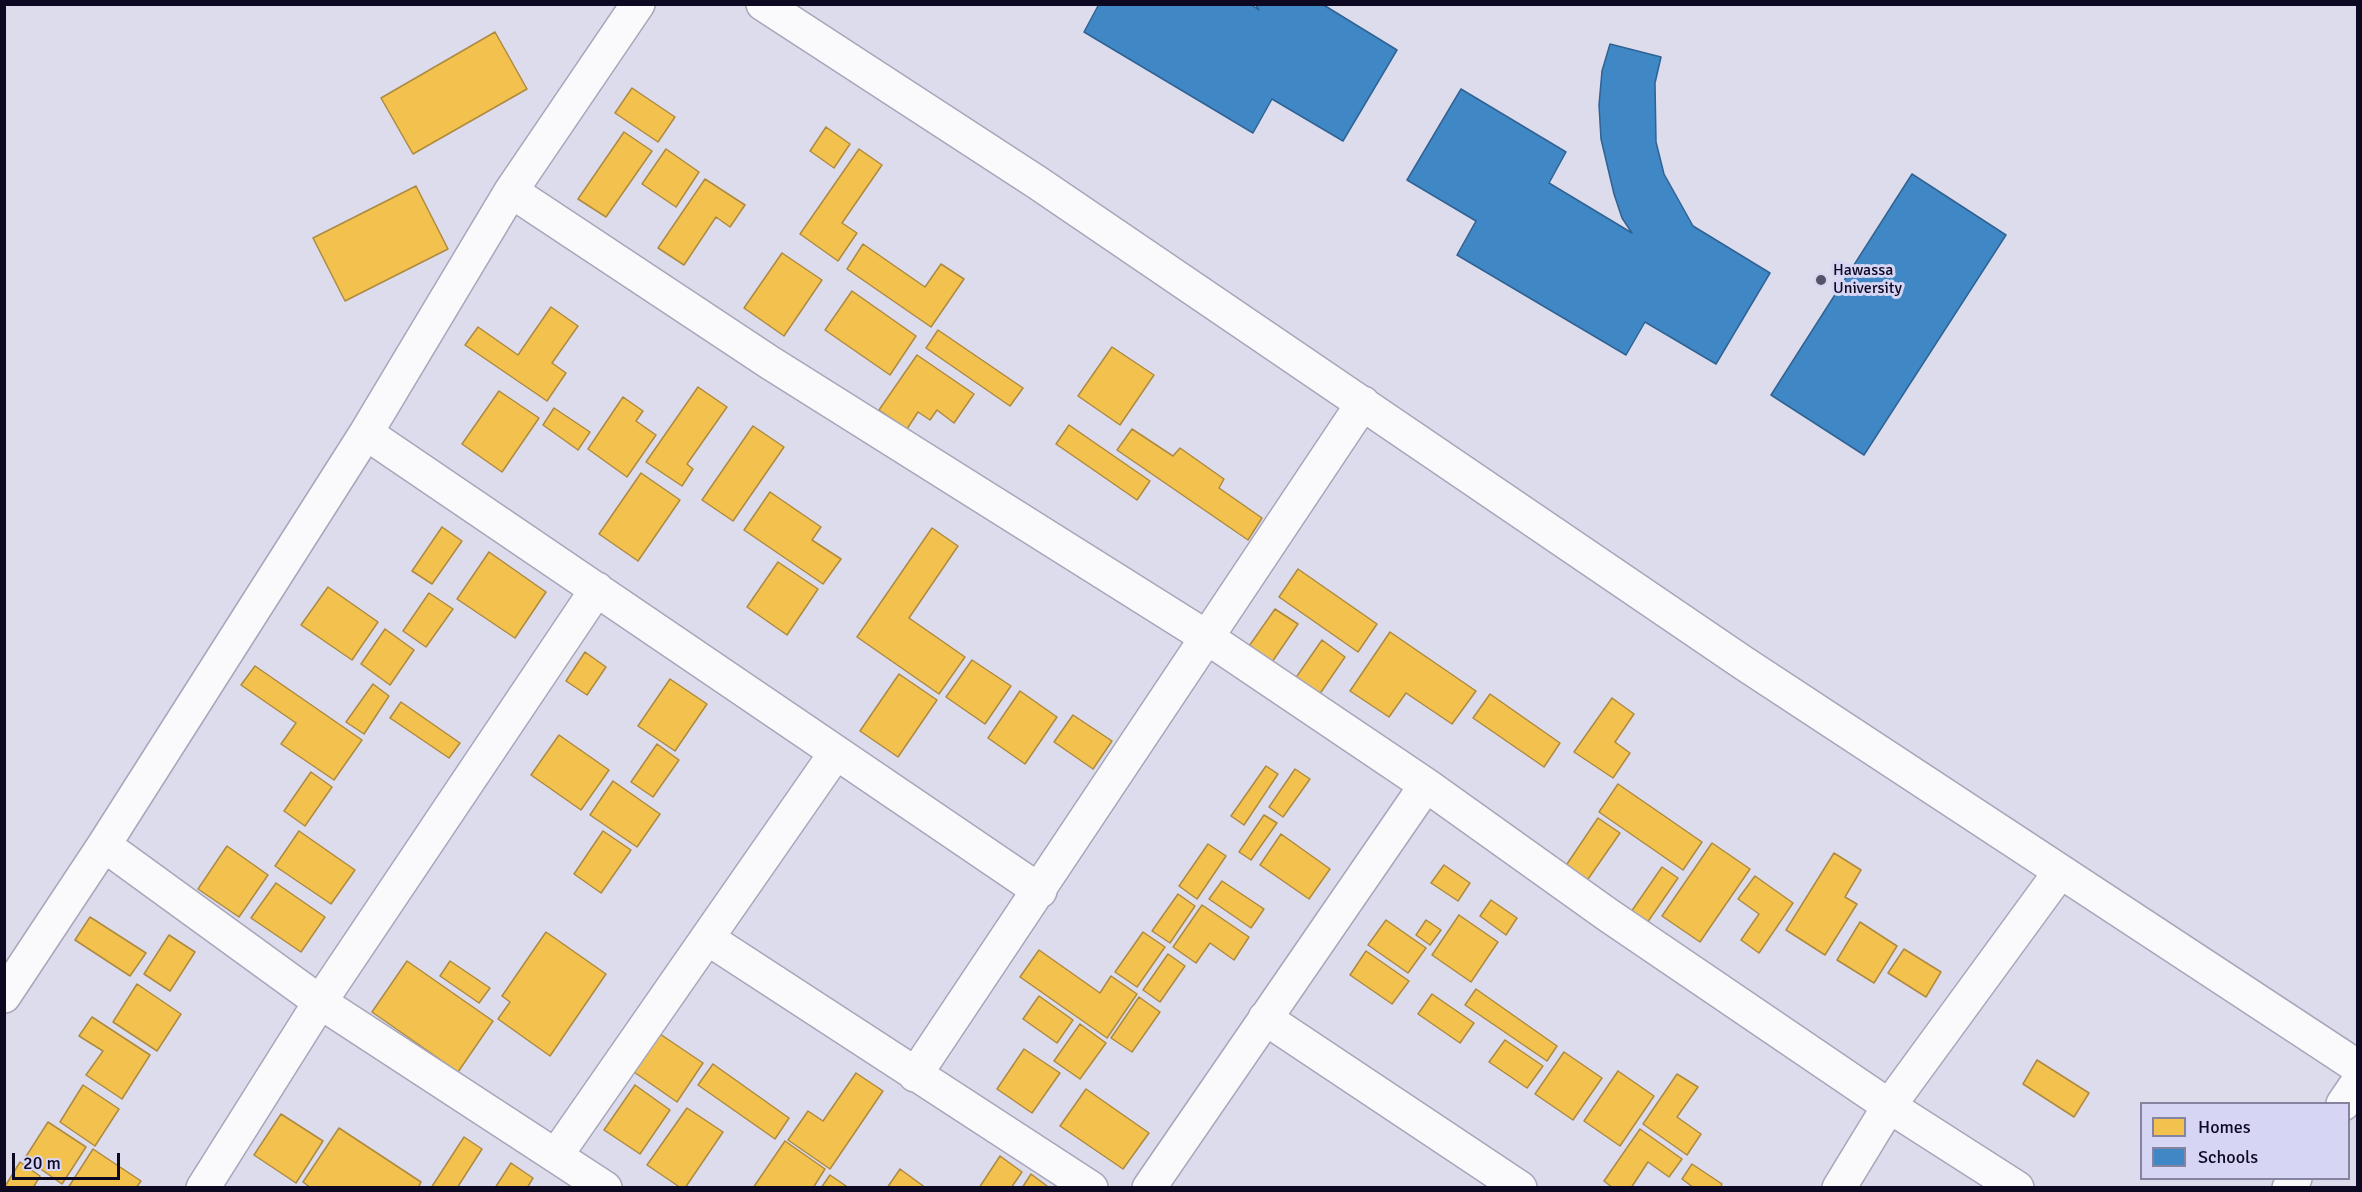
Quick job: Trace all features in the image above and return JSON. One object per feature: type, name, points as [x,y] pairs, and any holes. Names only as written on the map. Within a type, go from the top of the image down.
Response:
[{"type":"street","points":[[4,996],[104,845],[366,433],[511,192],[638,4]]},
{"type":"street","points":[[763,4],[1038,183],[1742,662],[2358,1067]]},
{"type":"street","points":[[511,192],[769,362],[1208,638],[1426,785],[1608,915],[1889,1106],[2017,1188]]},
{"type":"street","points":[[915,1075],[1040,891],[1363,403]]},
{"type":"street","points":[[366,433],[835,754],[1040,891]]},
{"type":"street","points":[[203,1188],[320,1002],[597,589]]},
{"type":"street","points":[[557,1154],[835,754]]},
{"type":"street","points":[[1149,1188],[1426,785]]},
{"type":"street","points":[[104,845],[320,1002],[557,1154],[605,1188]]},
{"type":"street","points":[[1839,1188],[1889,1106],[2060,872]]},
{"type":"street","points":[[707,938],[1091,1188]]},
{"type":"street","points":[[1265,1018],[1507,1184]]},
{"type":"street","points":[[2344,1102],[2358,1082]]},
{"type":"building: Homes","points":[[495,32],[527,89],[413,154],[381,98]]},
{"type":"building: Homes","points":[[632,88],[675,117],[658,142],[615,113]]},
{"type":"building: Homes","points":[[826,127],[850,144],[834,168],[810,151]]},
{"type":"building: Homes","points":[[624,132],[652,151],[606,217],[578,199]]},
{"type":"building: Homes","points":[[666,149],[699,172],[676,207],[642,184]]},
{"type":"building: Homes","points":[[859,149],[882,165],[842,223],[857,233],[838,261],[800,234]]},
{"type":"building: Homes","points":[[705,179],[745,205],[730,227],[716,217],[684,265],[658,248]]},
{"type":"building: Homes","points":[[416,186],[448,249],[345,301],[313,238]]},
{"type":"building: Homes","points":[[863,244],[925,287],[941,264],[964,279],[931,327],[847,269]]},
{"type":"building: Homes","points":[[782,253],[822,280],[784,336],[744,308]]},
{"type":"building: Homes","points":[[852,291],[916,336],[890,375],[825,330]]},
{"type":"building: Homes","points":[[551,307],[578,326],[552,363],[566,373],[547,401],[465,345],[478,327],[518,355]]},
{"type":"building: Homes","points":[[938,330],[1023,388],[1010,406],[926,348]]},
{"type":"building: Homes","points":[[1112,347],[1154,375],[1120,425],[1078,396]]},
{"type":"building: Homes","points":[[917,355],[974,394],[954,423],[937,410],[930,420],[918,412],[907,429],[879,410]]},
{"type":"building: Homes","points":[[698,387],[727,407],[687,464],[693,469],[682,486],[646,462]]},
{"type":"building: Homes","points":[[499,391],[539,418],[502,472],[462,444]]},
{"type":"building: Homes","points":[[623,397],[643,411],[636,421],[656,435],[627,477],[588,449]]},
{"type":"building: Homes","points":[[554,408],[590,432],[578,450],[543,425]]},
{"type":"building: Homes","points":[[1069,425],[1150,481],[1137,500],[1056,444]]},
{"type":"building: Homes","points":[[753,426],[784,447],[733,521],[702,500]]},
{"type":"building: Homes","points":[[1132,429],[1173,456],[1180,448],[1224,479],[1219,488],[1262,518],[1248,540],[1117,450]]},
{"type":"building: Homes","points":[[641,473],[680,500],[638,561],[599,534]]},
{"type":"building: Homes","points":[[770,492],[821,527],[812,540],[841,559],[823,584],[744,530]]},
{"type":"building: Homes","points":[[442,527],[462,541],[432,584],[412,571]]},
{"type":"building: Homes","points":[[932,528],[958,546],[909,618],[965,657],[939,694],[857,637]]},
{"type":"building: Homes","points":[[489,552],[546,592],[515,638],[457,599]]},
{"type":"building: Homes","points":[[778,562],[818,589],[787,635],[747,607]]},
{"type":"building: Homes","points":[[1298,569],[1377,624],[1358,652],[1279,597]]},
{"type":"building: Homes","points":[[328,587],[378,622],[352,660],[301,625]]},
{"type":"building: Homes","points":[[429,593],[453,609],[426,647],[403,631]]},
{"type":"building: Homes","points":[[1275,609],[1298,624],[1270,665],[1247,649]]},
{"type":"building: Homes","points":[[385,629],[414,650],[390,685],[361,664]]},
{"type":"building: Homes","points":[[1390,632],[1476,691],[1452,724],[1406,693],[1389,717],[1350,691]]},
{"type":"building: Homes","points":[[1322,640],[1345,657],[1319,695],[1295,679]]},
{"type":"building: Homes","points":[[585,652],[606,667],[587,695],[566,681]]},
{"type":"building: Homes","points":[[972,660],[1011,686],[985,724],[946,697]]},
{"type":"building: Homes","points":[[255,666],[362,740],[334,780],[281,744],[296,723],[241,685]]},
{"type":"building: Homes","points":[[899,674],[937,700],[898,757],[860,731]]},
{"type":"building: Homes","points":[[670,679],[707,704],[675,751],[638,726]]},
{"type":"building: Homes","points":[[373,684],[389,696],[364,734],[346,722]]},
{"type":"building: Homes","points":[[1020,691],[1057,717],[1025,764],[988,738]]},
{"type":"building: Homes","points":[[1490,694],[1560,743],[1544,767],[1473,718]]},
{"type":"building: Homes","points":[[1612,698],[1634,714],[1615,742],[1630,753],[1613,778],[1574,752]]},
{"type":"building: Homes","points":[[401,702],[460,743],[449,758],[390,718]]},
{"type":"building: Homes","points":[[1073,715],[1112,741],[1093,769],[1054,742]]},
{"type":"building: Homes","points":[[559,735],[609,770],[581,810],[531,775]]},
{"type":"building: Homes","points":[[657,744],[679,760],[653,797],[631,782]]},
{"type":"building: Homes","points":[[1266,766],[1278,774],[1244,825],[1231,816]]},
{"type":"building: Homes","points":[[1295,769],[1310,779],[1283,817],[1269,807]]},
{"type":"building: Homes","points":[[311,772],[332,787],[305,826],[284,811]]},
{"type":"building: Homes","points":[[613,781],[660,814],[637,847],[590,815]]},
{"type":"building: Homes","points":[[1618,784],[1702,842],[1683,870],[1599,812]]},
{"type":"building: Homes","points":[[1264,815],[1277,823],[1251,860],[1239,852]]},
{"type":"building: Homes","points":[[1598,818],[1620,833],[1586,882],[1565,867]]},
{"type":"building: Homes","points":[[299,831],[355,870],[331,904],[275,866]]},
{"type":"building: Homes","points":[[603,831],[631,850],[601,893],[574,874]]},
{"type":"building: Homes","points":[[1281,834],[1330,869],[1309,899],[1260,865]]},
{"type":"building: Homes","points":[[1712,843],[1750,869],[1700,942],[1662,916]]},
{"type":"building: Homes","points":[[1208,844],[1226,856],[1197,899],[1179,886]]},
{"type":"building: Homes","points":[[227,846],[268,875],[239,917],[198,889]]},
{"type":"building: Homes","points":[[1834,853],[1861,870],[1845,897],[1857,904],[1825,955],[1786,930]]},
{"type":"building: Homes","points":[[1444,865],[1470,883],[1458,901],[1431,883]]},
{"type":"building: Homes","points":[[1662,867],[1678,878],[1647,923],[1631,912]]},
{"type":"building: Homes","points":[[1755,876],[1793,903],[1759,953],[1741,940],[1759,914],[1738,899]]},
{"type":"building: Homes","points":[[1222,881],[1264,909],[1251,928],[1209,899]]},
{"type":"building: Homes","points":[[276,883],[325,917],[301,952],[251,918]]},
{"type":"building: Homes","points":[[1178,894],[1195,906],[1170,943],[1152,931]]},
{"type":"building: Homes","points":[[1491,900],[1517,918],[1506,935],[1480,916]]},
{"type":"building: Homes","points":[[1202,905],[1249,937],[1234,960],[1210,943],[1196,963],[1173,947]]},
{"type":"building: Homes","points":[[1459,915],[1498,942],[1471,982],[1432,955]]},
{"type":"building: Homes","points":[[90,917],[146,953],[130,976],[75,940]]},
{"type":"building: Homes","points":[[1386,920],[1426,948],[1408,973],[1368,945]]},
{"type":"building: Homes","points":[[1426,920],[1441,930],[1430,945],[1416,935]]},
{"type":"building: Homes","points":[[1860,922],[1897,946],[1874,983],[1837,960]]},
{"type":"building: Homes","points":[[546,932],[606,974],[550,1056],[498,1019],[510,1002],[502,996]]},
{"type":"building: Homes","points":[[1143,932],[1165,947],[1137,987],[1115,972]]},
{"type":"building: Homes","points":[[169,935],[195,952],[170,991],[144,974]]},
{"type":"building: Homes","points":[[1904,949],[1941,972],[1926,997],[1888,973]]},
{"type":"building: Homes","points":[[1039,950],[1100,993],[1111,976],[1137,994],[1107,1038],[1020,977]]},
{"type":"building: Homes","points":[[1366,951],[1409,981],[1392,1004],[1350,975]]},
{"type":"building: Homes","points":[[1168,954],[1185,966],[1160,1002],[1143,990]]},
{"type":"building: Homes","points":[[407,961],[493,1021],[458,1072],[372,1012]]},
{"type":"building: Homes","points":[[450,961],[490,988],[479,1003],[440,976]]},
{"type":"building: Homes","points":[[137,984],[181,1014],[157,1051],[113,1022]]},
{"type":"building: Homes","points":[[1476,989],[1557,1046],[1547,1061],[1465,1005]]},
{"type":"building: Homes","points":[[1432,994],[1474,1023],[1460,1043],[1418,1014]]},
{"type":"building: Homes","points":[[1039,996],[1073,1020],[1057,1043],[1023,1019]]},
{"type":"building: Homes","points":[[1139,997],[1160,1012],[1132,1052],[1111,1038]]},
{"type":"building: Homes","points":[[92,1017],[150,1055],[122,1099],[86,1075],[103,1051],[79,1036]]},
{"type":"building: Homes","points":[[1080,1024],[1106,1043],[1080,1079],[1054,1061]]},
{"type":"building: Homes","points":[[660,1034],[703,1063],[677,1102],[634,1072]]},
{"type":"building: Homes","points":[[1505,1040],[1543,1066],[1527,1088],[1489,1062]]},
{"type":"building: Homes","points":[[1024,1049],[1060,1073],[1032,1113],[997,1089]]},
{"type":"building: Homes","points":[[1564,1052],[1602,1078],[1573,1120],[1535,1094]]},
{"type":"building: Homes","points":[[2037,1060],[2089,1093],[2074,1117],[2023,1084]]},
{"type":"building: Homes","points":[[713,1064],[789,1118],[775,1139],[698,1085]]},
{"type":"building: Homes","points":[[1618,1071],[1654,1096],[1620,1146],[1584,1121]]},
{"type":"building: Homes","points":[[856,1073],[883,1091],[830,1169],[788,1140],[808,1111],[823,1121]]},
{"type":"building: Homes","points":[[1677,1074],[1698,1087],[1677,1117],[1701,1134],[1687,1155],[1643,1124]]},
{"type":"building: Homes","points":[[83,1085],[119,1109],[95,1146],[60,1122]]},
{"type":"building: Homes","points":[[635,1085],[670,1110],[640,1154],[604,1130]]},
{"type":"building: Homes","points":[[1086,1089],[1149,1133],[1123,1169],[1060,1126]]},
{"type":"building: Homes","points":[[687,1108],[723,1132],[685,1188],[681,1188],[647,1165]]},
{"type":"building: Homes","points":[[281,1114],[323,1141],[296,1183],[254,1155]]},
{"type":"building: Homes","points":[[48,1122],[86,1147],[62,1184],[25,1158]]},
{"type":"building: Homes","points":[[339,1128],[421,1182],[418,1188],[311,1188],[303,1182]]},
{"type":"building: Homes","points":[[1640,1129],[1682,1159],[1669,1177],[1648,1162],[1631,1188],[1613,1188],[1604,1181]]},
{"type":"building: Homes","points":[[464,1137],[482,1149],[457,1188],[431,1188]]},
{"type":"building: Homes","points":[[785,1141],[825,1169],[813,1188],[753,1188]]},
{"type":"building: Homes","points":[[93,1149],[141,1181],[136,1188],[68,1188]]},
{"type":"building: Homes","points":[[1000,1156],[1022,1172],[1011,1188],[979,1188]]},
{"type":"building: Homes","points":[[20,1162],[40,1176],[33,1188],[4,1188]]},
{"type":"building: Homes","points":[[511,1163],[533,1178],[527,1188],[495,1188]]},
{"type":"building: Homes","points":[[1692,1164],[1722,1184],[1720,1188],[1694,1188],[1682,1179]]},
{"type":"building: Homes","points":[[900,1169],[926,1188],[887,1188]]},
{"type":"building: Homes","points":[[1031,1174],[1047,1186],[1046,1188],[1022,1188]]},
{"type":"building: Homes","points":[[830,1175],[849,1188],[821,1188]]},
{"type":"building: Schools","points":[[1099,4],[1250,4],[1259,10],[1255,4],[1322,4],[1397,50],[1343,141],[1272,99],[1253,133],[1084,32]]},
{"type":"building: Schools","points":[[1610,44],[1661,57],[1655,83],[1656,142],[1664,174],[1693,226],[1770,273],[1716,364],[1645,322],[1626,355],[1457,255],[1476,221],[1407,180],[1461,89],[1566,152],[1549,183],[1632,233],[1622,218],[1614,194],[1601,139],[1599,105],[1602,71]]},
{"type":"building: Schools","points":[[1912,174],[2006,235],[1864,455],[1771,395]]},
{"type":"place","name":"Hawassa University","points":[[1821,280]]}]
